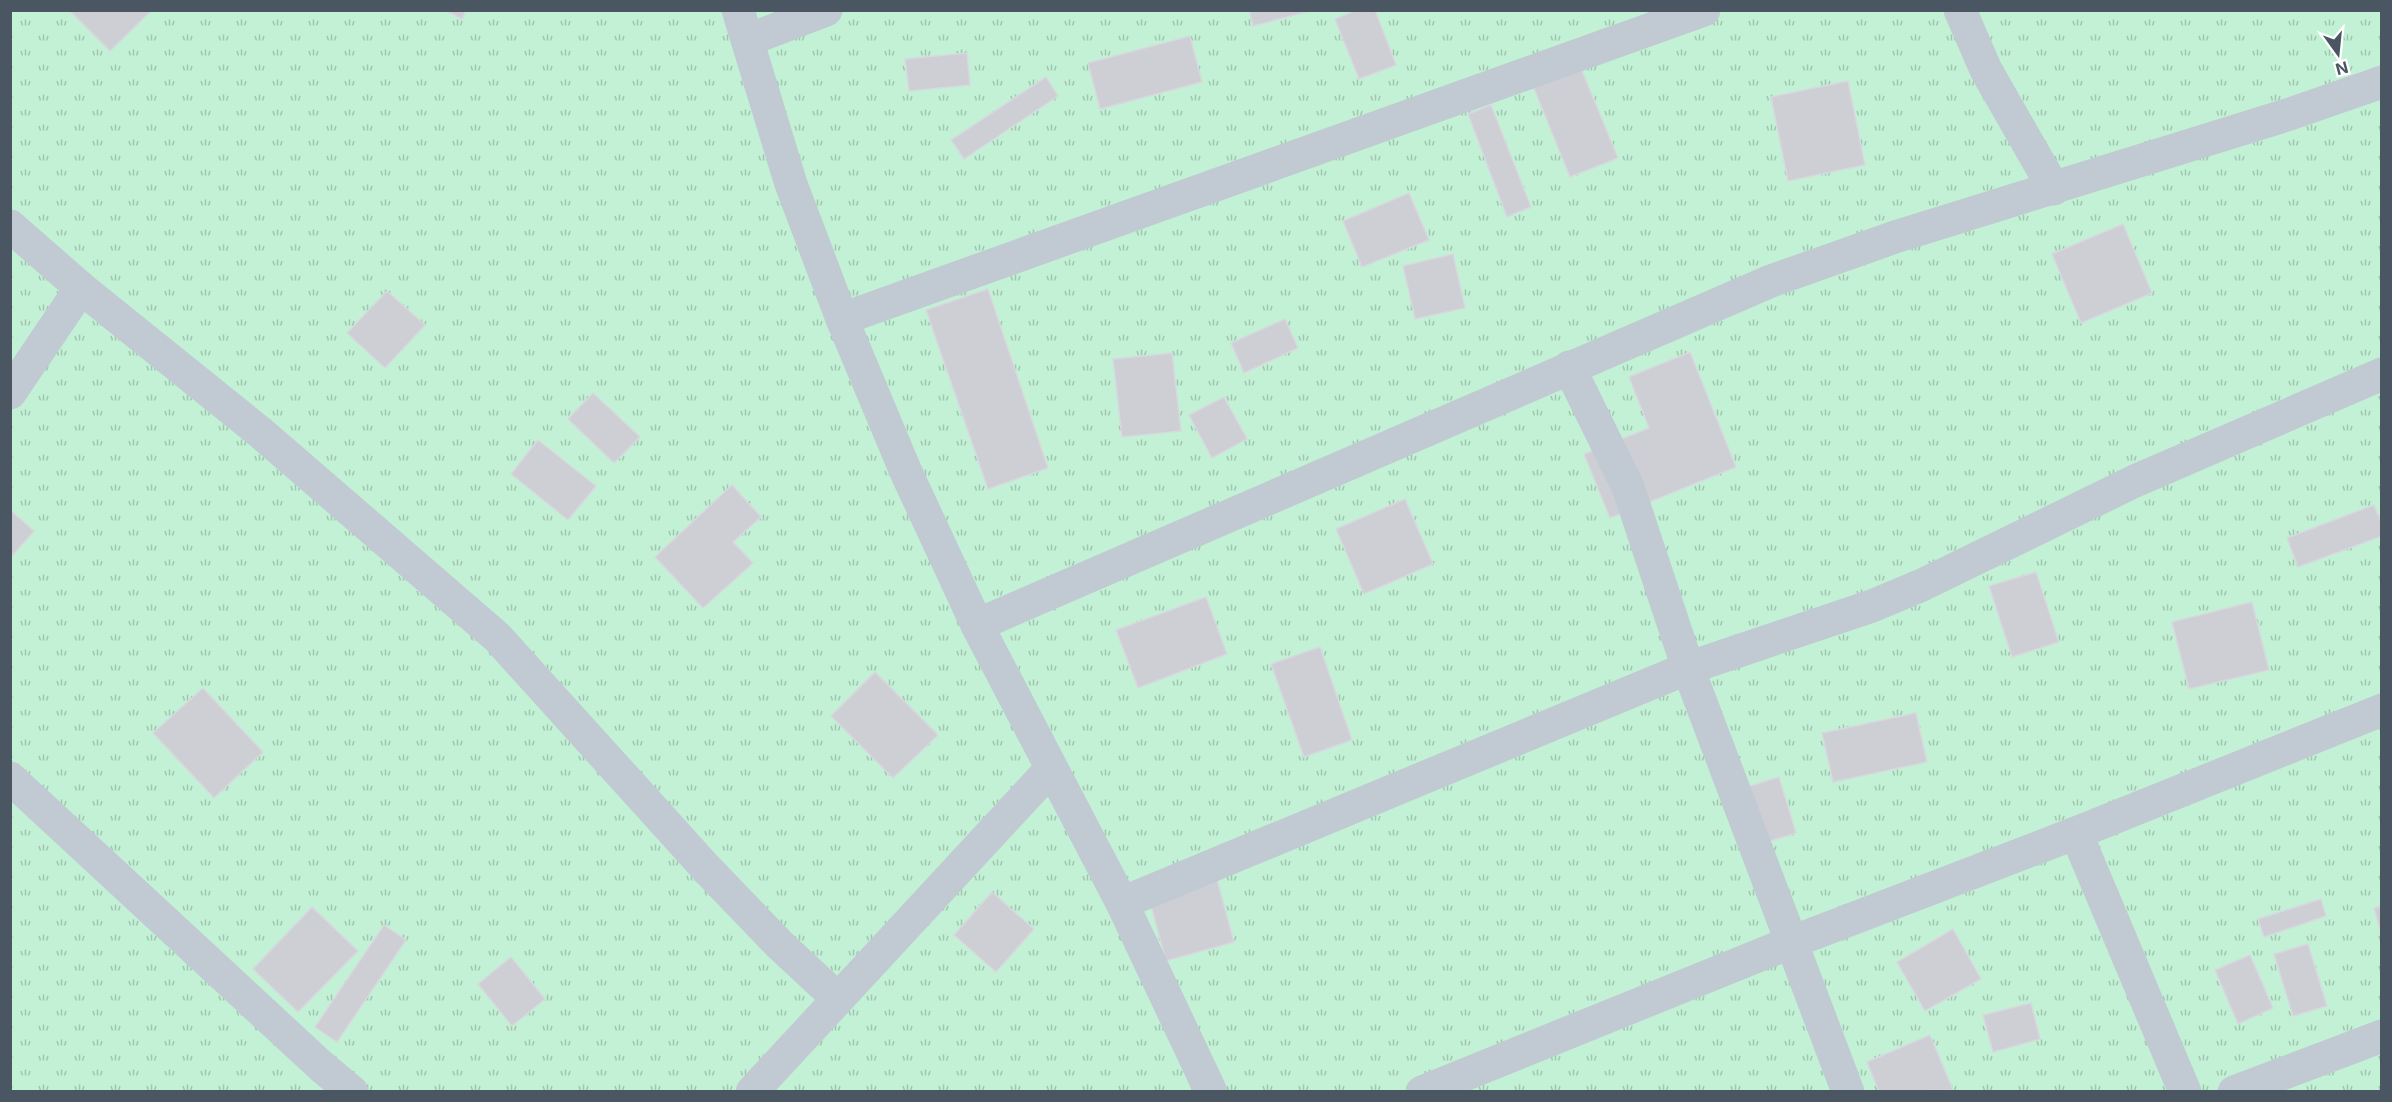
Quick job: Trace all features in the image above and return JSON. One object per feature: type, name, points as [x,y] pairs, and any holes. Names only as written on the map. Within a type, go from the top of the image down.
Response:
[{"type":"street","points":[[826,10],[743,25],[791,184],[842,319],[906,472],[977,625],[1050,770],[1122,903],[1211,1092]]},
{"type":"street","points":[[842,319],[1704,10]]},
{"type":"street","points":[[1959,10],[1986,69],[2054,189]]},
{"type":"street","points":[[977,625],[1771,281],[1895,237],[2381,85]]},
{"type":"street","points":[[10,226],[81,288],[261,434],[497,637],[706,868],[780,945],[837,998]]},
{"type":"street","points":[[10,393],[81,288]]},
{"type":"street","points":[[1569,367],[1628,487],[1688,668],[1848,1092]]},
{"type":"street","points":[[1122,903],[1688,668],[1872,606],[1922,585],[2135,481],[2382,374]]},
{"type":"street","points":[[1422,1092],[1792,942],[2076,833],[2382,710]]},
{"type":"street","points":[[752,1092],[1050,770]]},
{"type":"street","points":[[10,778],[313,1059],[352,1092]]},
{"type":"street","points":[[2076,833],[2185,1092]]},
{"type":"street","points":[[2234,1092],[2382,1036]]},
{"type":"green space","points":[[11,11],[2381,11],[2381,1091],[11,1091]]},
{"type":"building","points":[[69,10],[152,10],[110,51]]},
{"type":"building","points":[[445,10],[466,10],[462,19]]},
{"type":"building","points":[[1249,10],[1313,10],[1253,26]]},
{"type":"building","points":[[1356,10],[1375,10],[1396,65],[1359,79],[1335,19]]},
{"type":"building","points":[[1190,36],[1202,82],[1100,109],[1088,63]]},
{"type":"building","points":[[967,53],[970,85],[909,91],[905,59]]},
{"type":"building","points":[[1578,61],[1618,158],[1570,177],[1531,81]]},
{"type":"building","points":[[1046,77],[1058,96],[964,159],[951,140]]},
{"type":"building","points":[[1848,81],[1865,165],[1788,181],[1771,97]]},
{"type":"building","points":[[1491,105],[1531,207],[1507,217],[1468,114]]},
{"type":"building","points":[[1409,193],[1429,240],[1362,267],[1343,221]]},
{"type":"building","points":[[2123,224],[2152,293],[2081,323],[2052,254]]},
{"type":"building","points":[[1453,254],[1465,308],[1415,319],[1403,266]]},
{"type":"building","points":[[988,289],[1048,468],[988,489],[926,310]]},
{"type":"building","points":[[387,291],[425,325],[385,368],[347,333]]},
{"type":"building","points":[[1285,319],[1298,348],[1244,373],[1231,343]]},
{"type":"building","points":[[1690,352],[1736,467],[1610,518],[1584,454],[1649,428],[1629,377]]},
{"type":"building","points":[[1172,353],[1181,431],[1122,437],[1113,359]]},
{"type":"building","points":[[593,393],[640,437],[614,463],[568,419]]},
{"type":"building","points":[[1224,397],[1247,439],[1212,458],[1189,415]]},
{"type":"building","points":[[538,440],[596,486],[568,520],[511,474]]},
{"type":"building","points":[[732,485],[761,517],[733,542],[753,563],[703,608],[655,557]]},
{"type":"building","points":[[1405,499],[1433,564],[1364,594],[1336,529]]},
{"type":"building","points":[[2374,505],[2382,525],[2382,536],[2298,567],[2287,538]]},
{"type":"building","points":[[10,510],[34,531],[10,558]]},
{"type":"building","points":[[2036,572],[2059,642],[2012,657],[1989,586]]},
{"type":"building","points":[[1206,597],[1227,654],[1138,688],[1116,630]]},
{"type":"building","points":[[2252,602],[2269,670],[2189,689],[2172,622]]},
{"type":"building","points":[[1320,647],[1352,740],[1304,757],[1271,664]]},
{"type":"building","points":[[875,672],[938,735],[893,778],[831,716]]},
{"type":"building","points":[[203,688],[263,752],[214,798],[153,733]]},
{"type":"building","points":[[1916,713],[1927,762],[1833,782],[1822,733]]},
{"type":"building","points":[[1779,777],[1796,833],[1751,847],[1734,791]]},
{"type":"building","points":[[1215,872],[1234,942],[1166,961],[1147,891]]},
{"type":"building","points":[[992,892],[1034,929],[996,972],[954,935]]},
{"type":"building","points":[[2321,899],[2326,916],[2264,937],[2258,919]]},
{"type":"building","points":[[2382,906],[2382,937],[2374,908]]},
{"type":"building","points":[[312,907],[358,951],[298,1012],[253,969]]},
{"type":"building","points":[[384,925],[406,940],[337,1042],[315,1027]]},
{"type":"building","points":[[1953,929],[1981,979],[1925,1011],[1897,962]]},
{"type":"building","points":[[2308,944],[2327,1006],[2293,1016],[2274,954]]},
{"type":"building","points":[[2250,955],[2273,1008],[2238,1024],[2215,970]]},
{"type":"building","points":[[511,957],[545,999],[512,1026],[478,984]]},
{"type":"building","points":[[2031,1003],[2040,1039],[1993,1052],[1983,1015]]},
{"type":"building","points":[[1930,1035],[1953,1090],[1879,1092],[1867,1062]]}]
